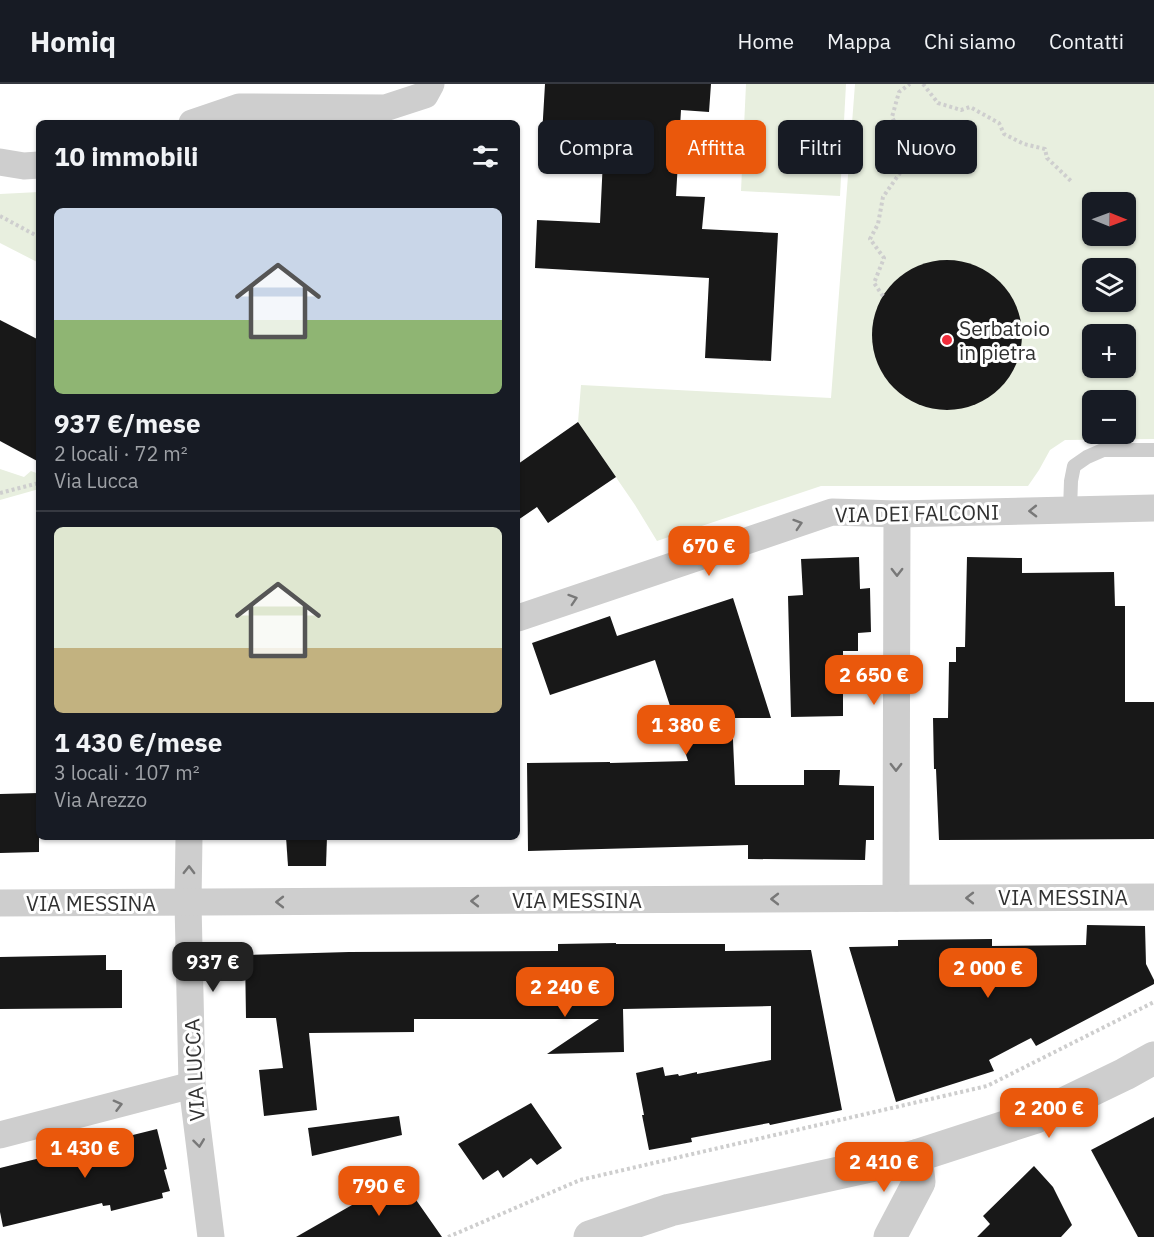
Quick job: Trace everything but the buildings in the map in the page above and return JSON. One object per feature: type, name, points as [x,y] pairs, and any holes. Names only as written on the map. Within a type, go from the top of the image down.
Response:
[{"type":"street","points":[[201,120],[239,107],[385,108],[425,94],[432,84]]},
{"type":"street","points":[[0,162],[24,166],[36,165]]},
{"type":"street","name":"VIA DEI FALCONI","points":[[520,617],[832,512],[897,514],[1154,508]]},
{"type":"street","points":[[896,898],[897,514]]},
{"type":"street","points":[[188,903],[189,840]]},
{"type":"street","name":"VIA MESSINA","points":[[0,903],[1154,897]]},
{"type":"street","name":"VIA LUCCA","points":[[188,903],[192,1085],[211,1237]]},
{"type":"street","points":[[590,1237],[670,1210],[916,1156],[1036,1117],[1154,1058]]},
{"type":"street","points":[[0,1135],[192,1085]]},
{"type":"street","points":[[890,1237],[919,1182],[916,1156]]},
{"type":"lane","points":[[1070,510],[1074,466],[1103,450],[1154,450]]},
{"type":"path","points":[[883,296],[873,283],[884,258],[870,239],[878,224],[883,197],[902,170],[889,143],[897,127],[892,117],[899,92],[910,84]]},
{"type":"path","points":[[923,84],[938,103],[961,110],[970,107],[999,123],[1004,134],[1024,144],[1045,149],[1047,158],[1072,182]]},
{"type":"path","points":[[0,216],[36,235]]},
{"type":"path","points":[[0,493],[36,484]]},
{"type":"path","points":[[448,1237],[580,1180],[987,1086],[1154,1002]]},
{"type":"green space","points":[[746,84],[846,84],[844,120],[778,120],[778,174],[841,174],[840,196],[741,191],[742,174],[766,174],[766,120],[744,120]]},
{"type":"green space","points":[[855,84],[1154,84],[1154,439],[1136,439],[1136,390],[1082,390],[1082,440],[1065,440],[1050,450],[1028,486],[821,486],[657,541],[578,422],[581,385],[831,398],[848,174],[863,174],[863,120],[852,120]]},
{"type":"green space","points":[[36,192],[36,261],[0,243],[0,194]]},
{"type":"green space","points":[[0,469],[24,477],[31,471],[36,473],[36,490],[0,500]]},
{"type":"place","name":"Serbatoio in pietra","points":[[947,340]]}]
